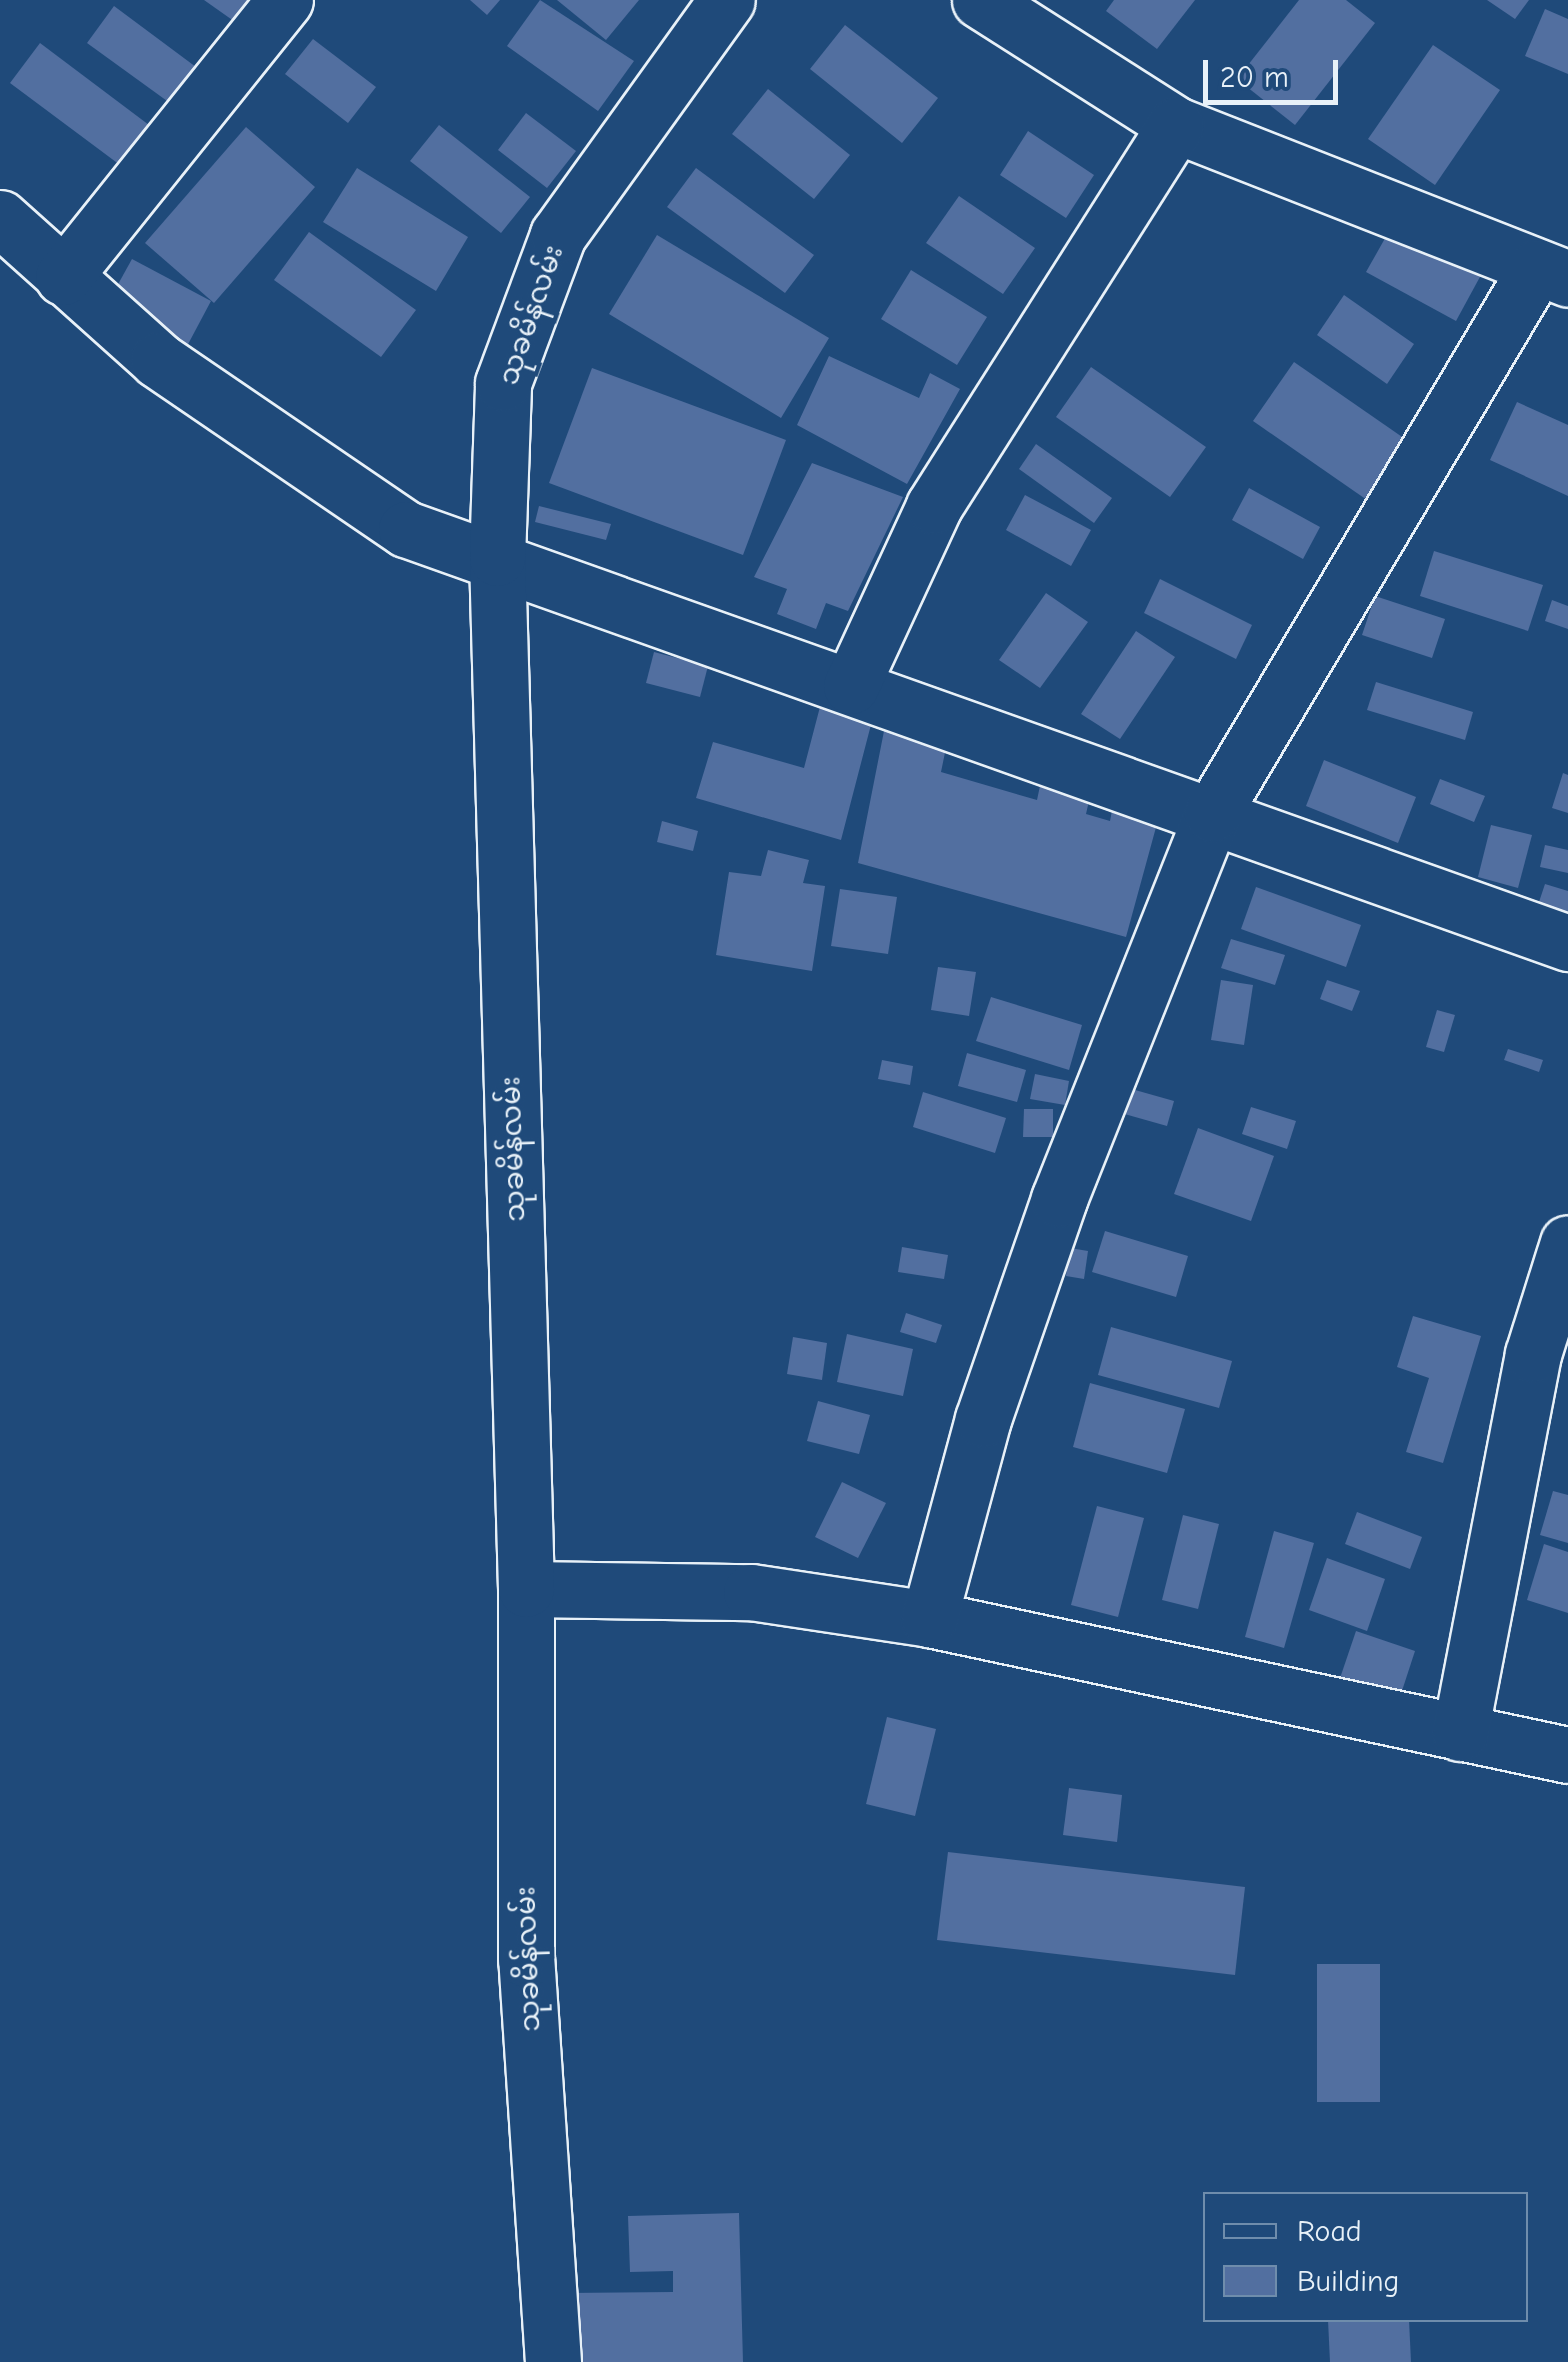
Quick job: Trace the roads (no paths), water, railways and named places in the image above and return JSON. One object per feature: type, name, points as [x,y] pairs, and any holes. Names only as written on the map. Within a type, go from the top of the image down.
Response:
[{"type":"street","points":[[64,278],[285,0]]},
{"type":"street","name":"သုခမိန်လမ်း","points":[[553,2362],[526,1959],[526,1589],[497,558],[503,382],[558,235],[727,0]]},
{"type":"street","points":[[929,1619],[983,1418],[1059,1199],[1212,814],[1552,273],[1176,124],[980,0]]},
{"type":"street","points":[[851,686],[934,506],[1176,124]]},
{"type":"street","points":[[0,218],[158,360],[315,474],[406,528],[1568,943]]},
{"type":"street","points":[[1460,1733],[1533,1354],[1568,1243]]},
{"type":"street","points":[[526,1589],[750,1592],[929,1619],[1568,1756]]}]
